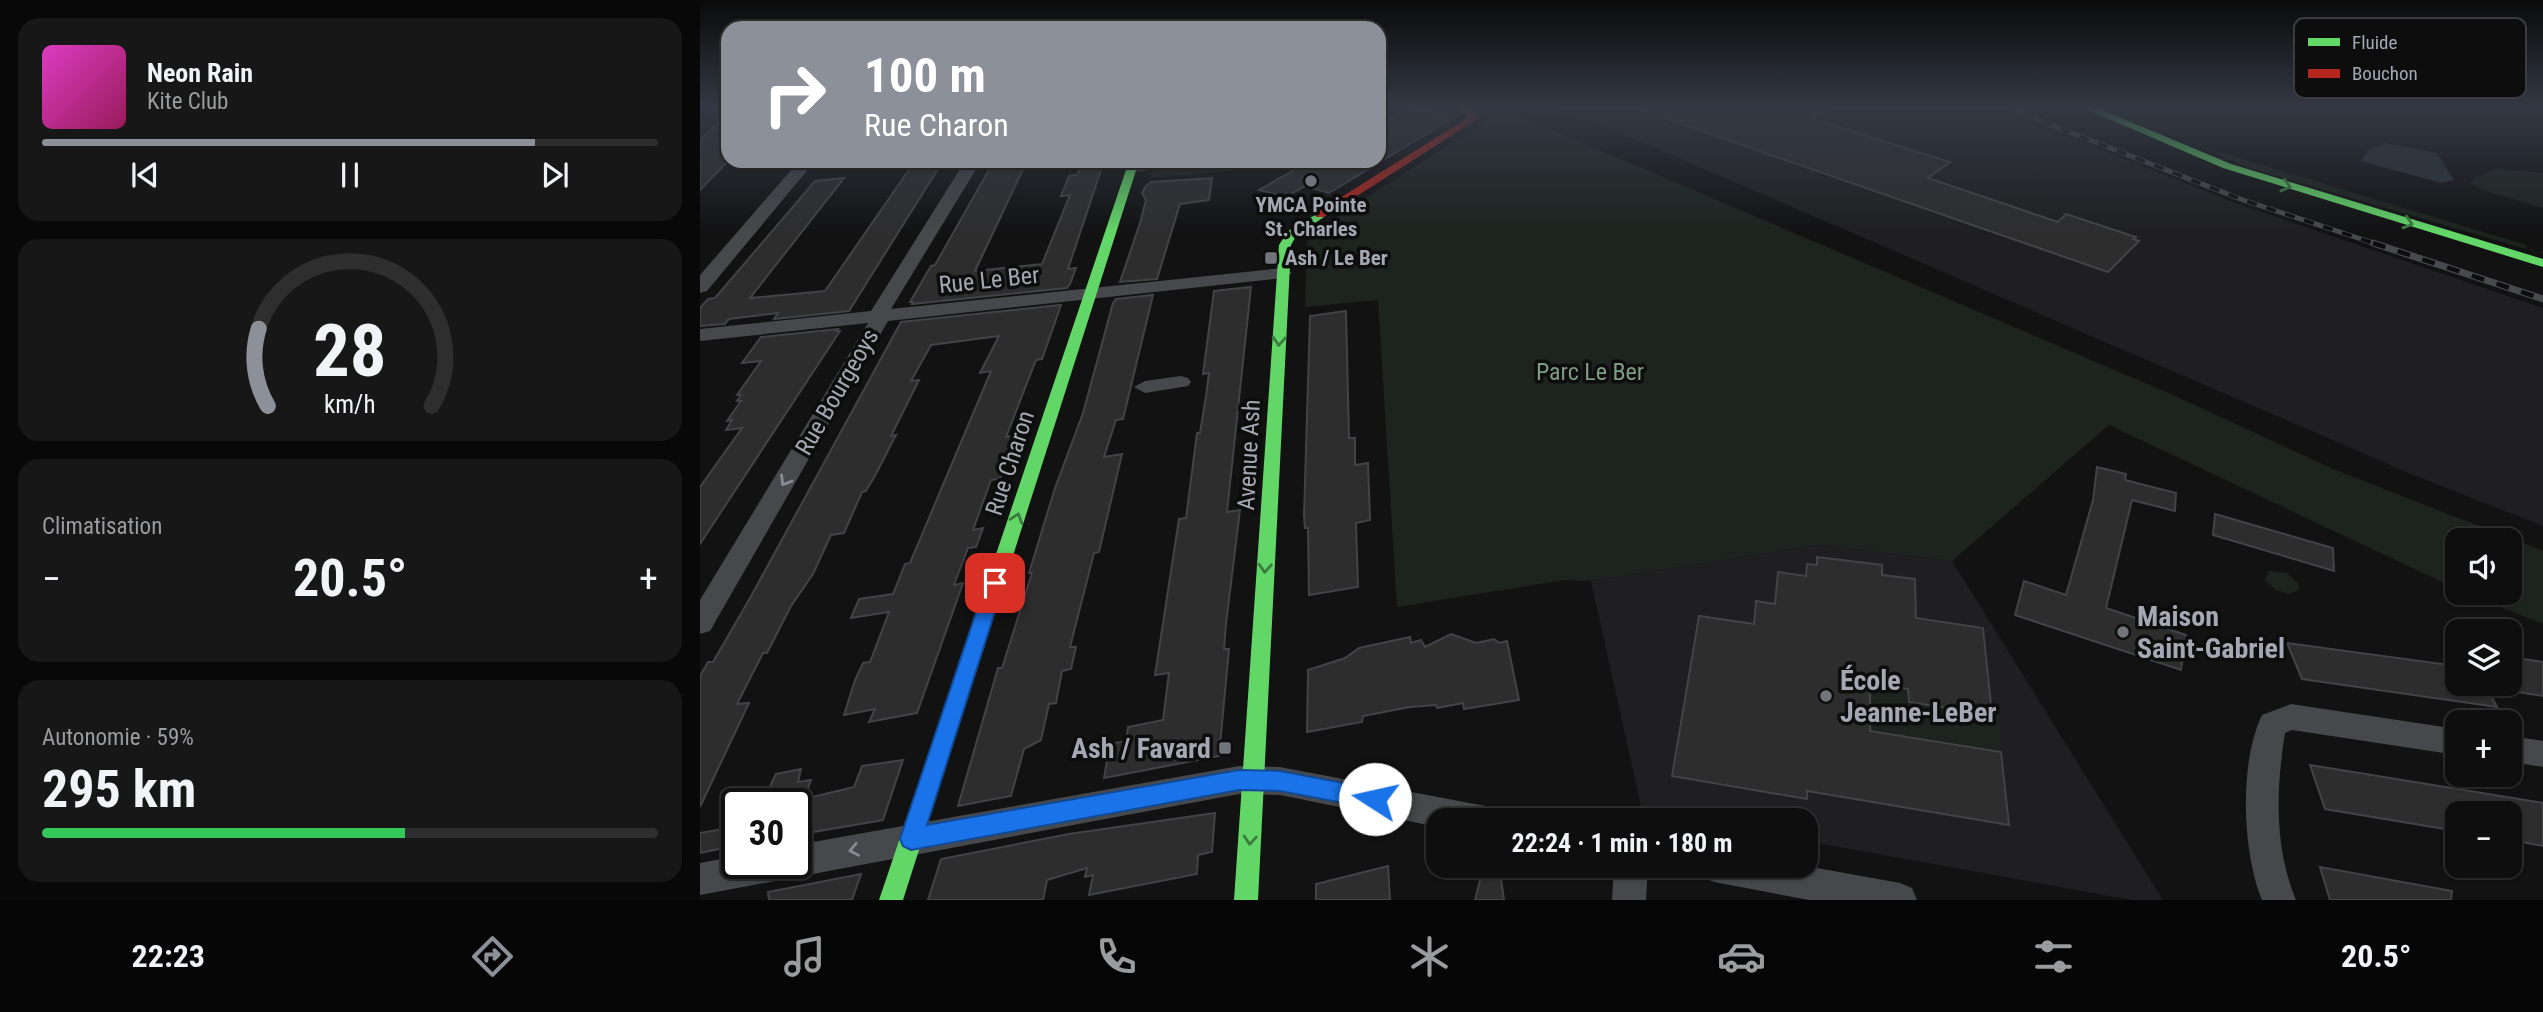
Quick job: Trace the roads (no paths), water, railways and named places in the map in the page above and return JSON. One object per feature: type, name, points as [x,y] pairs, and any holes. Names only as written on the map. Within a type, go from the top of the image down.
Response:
[{"type":"street","name":"Avenue Ash","points":[[1246,900],[1285,245],[1296,230],[1425,149]]},
{"type":"street","points":[[2186,149],[2227,166],[2543,263]]},
{"type":"street","points":[[2225,149],[2424,209]]},
{"type":"street","points":[[700,287],[801,168]]},
{"type":"street","name":"Rue Bourgeoys","points":[[700,623],[969,168]]},
{"type":"street","name":"Rue Charon","points":[[891,900],[1132,168]]},
{"type":"street","name":"Rue Le Ber","points":[[700,335],[1283,273]]},
{"type":"street","points":[[1145,387],[1181,382]]},
{"type":"street","points":[[2279,900],[2268,878],[2262,851],[2269,734],[2273,724],[2291,717],[2445,739]]},
{"type":"street","points":[[2522,751],[2543,754]]},
{"type":"street","points":[[812,858],[1220,782],[1253,779],[1280,781],[1426,809]]},
{"type":"street","points":[[700,879],[721,875]]},
{"type":"street","points":[[1629,900],[1630,878]]},
{"type":"street","points":[[1780,878],[1900,900]]},
{"type":"railway","points":[[2112,149],[2243,200],[2379,245]]},
{"type":"railway","points":[[2373,243],[2543,299]]},
{"type":"place","name":"YMCA Pointe St. Charles","points":[[1311,181]]},
{"type":"place","name":"Ash / Le Ber","points":[[1271,258]]},
{"type":"place","name":"Maison Saint-Gabriel","points":[[2123,632]]},
{"type":"place","name":"École Jeanne-LeBer","points":[[1826,696]]},
{"type":"place","name":"Ash / Favard","points":[[1225,748]]},
{"type":"park label","name":"Parc Le Ber","points":[[1590,372]]}]
